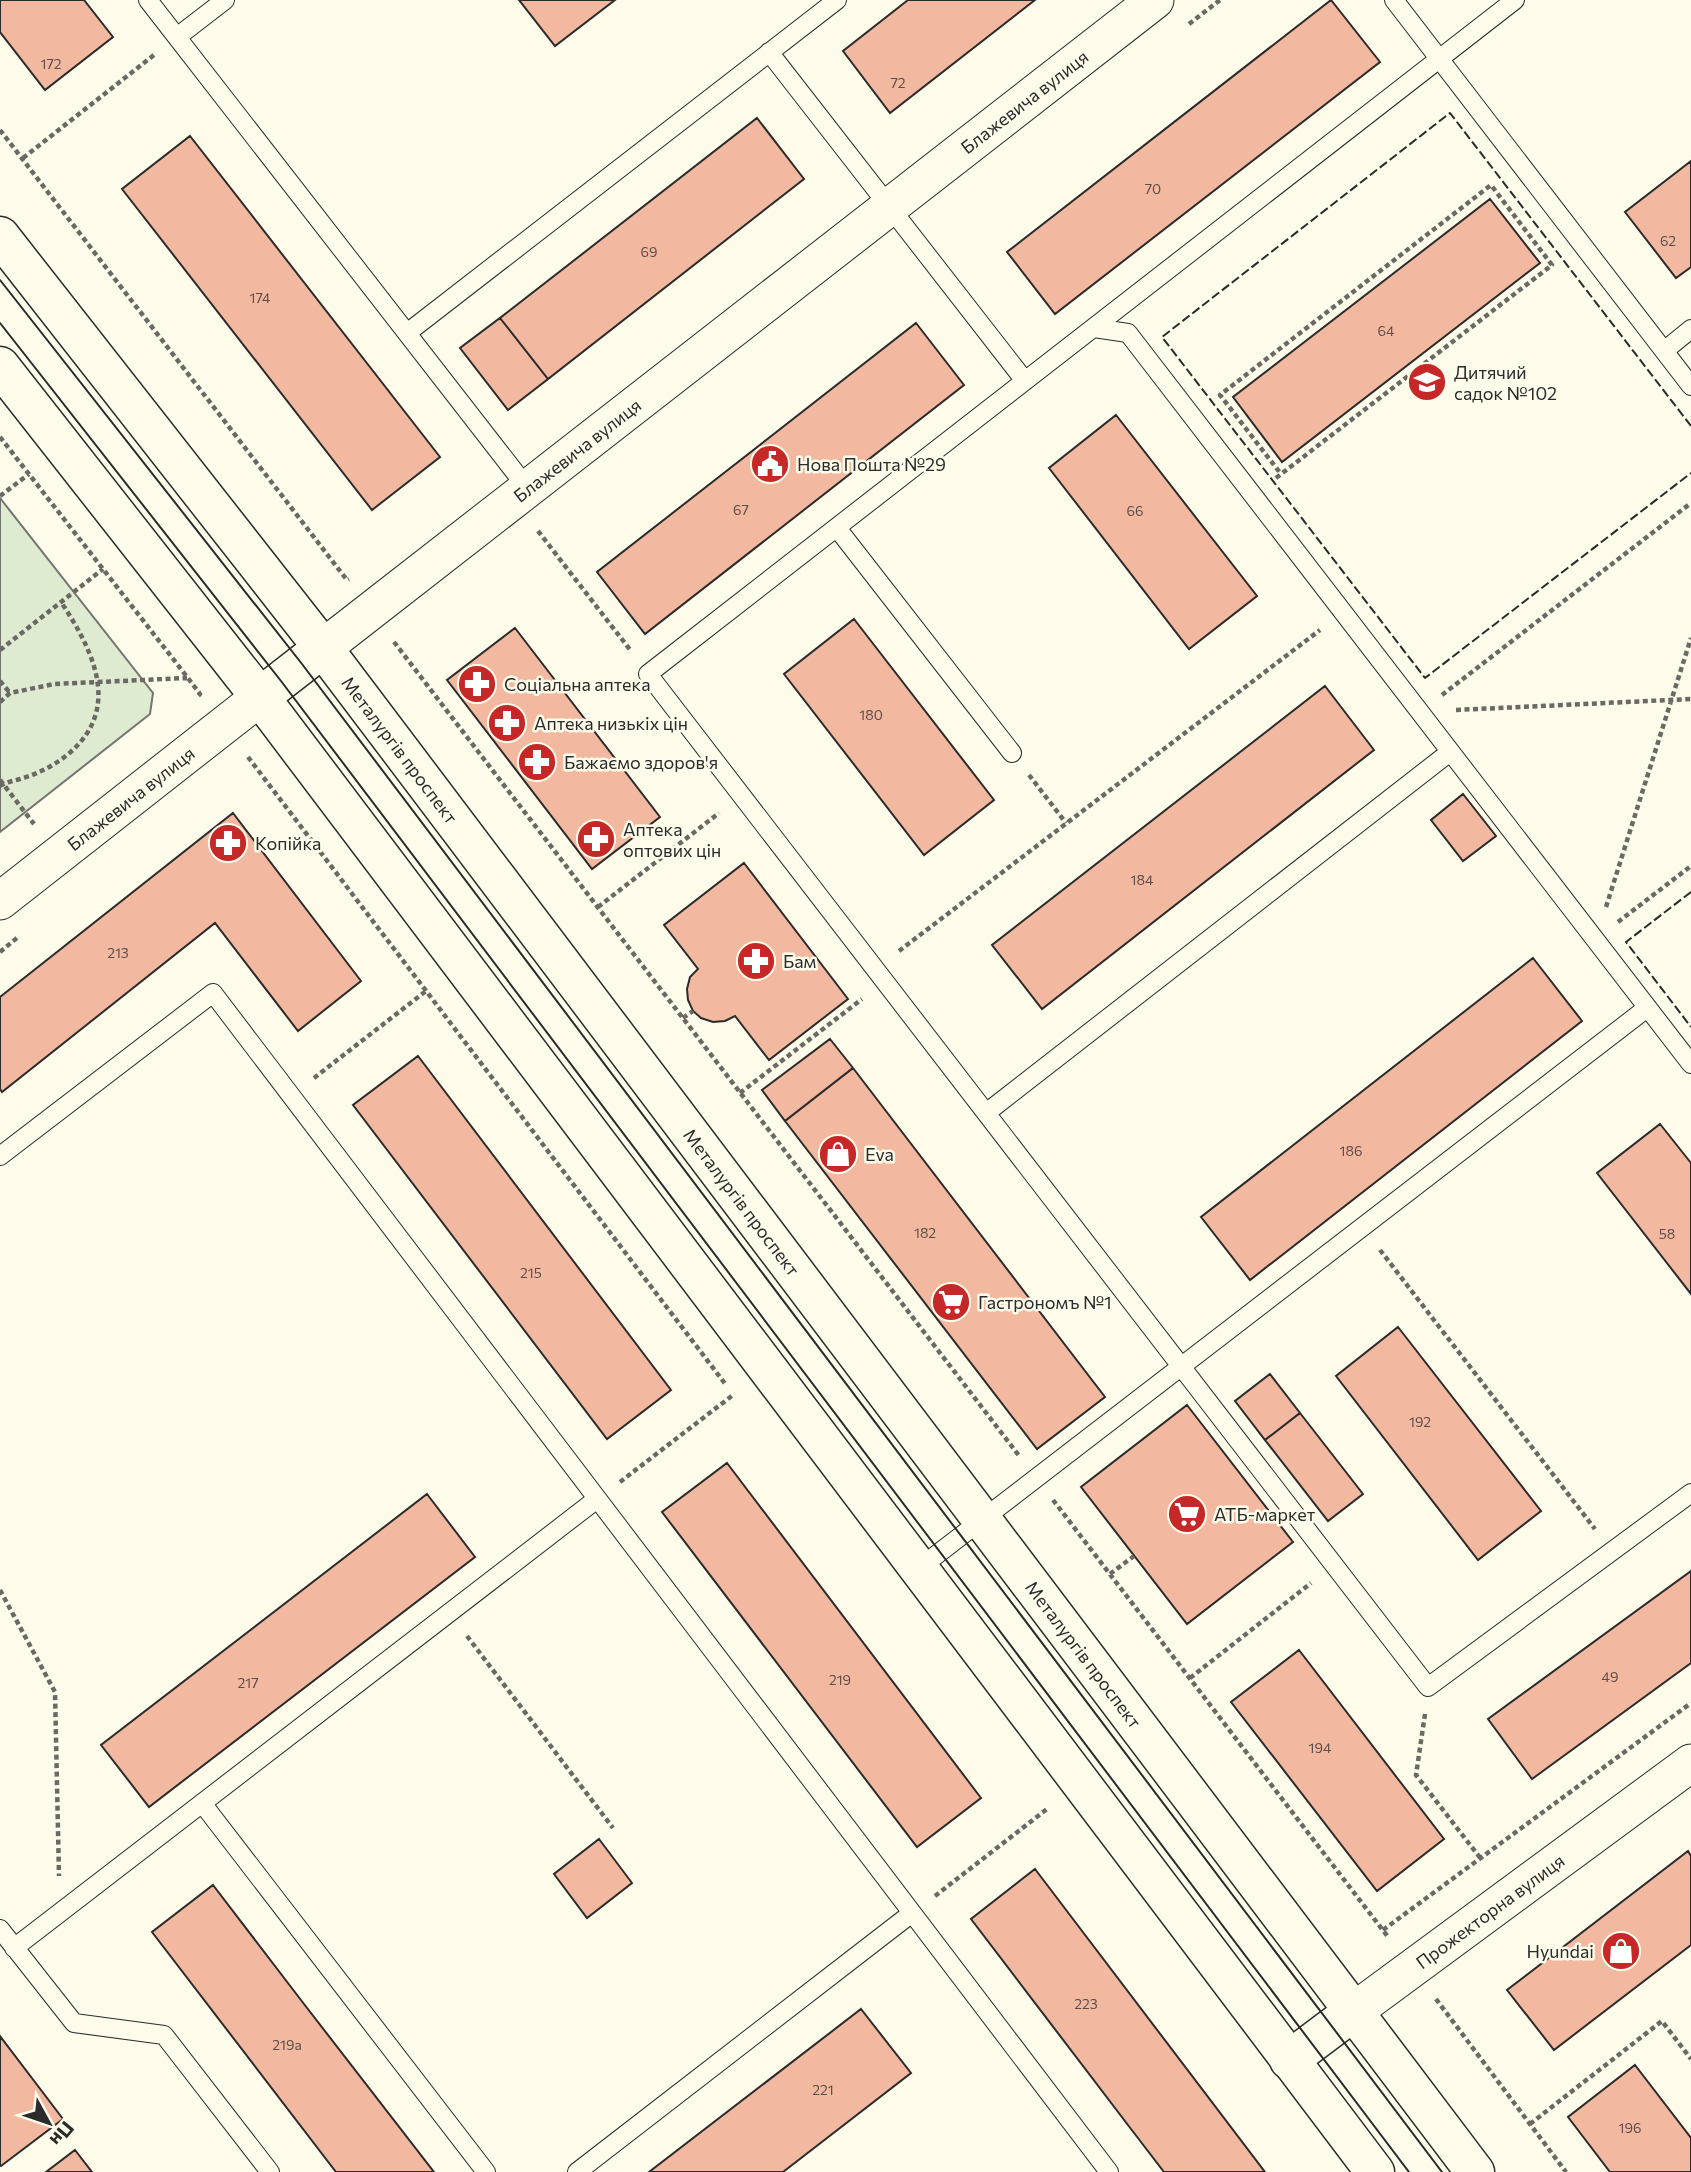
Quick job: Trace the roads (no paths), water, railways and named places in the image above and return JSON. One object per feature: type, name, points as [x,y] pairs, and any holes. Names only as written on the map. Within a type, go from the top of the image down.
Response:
[{"type":"main road","name":"Металургів проспект","points":[[0,236],[323,648],[1353,2012],[1463,2167]]},
{"type":"main road","points":[[0,366],[260,697],[1375,2172]]},
{"type":"main road","name":"Блажевича вулиця","points":[[260,697],[323,648]]},
{"type":"main road","name":"Прожекторна вулиця","points":[[1289,2060],[1353,2012]]},
{"type":"street","name":"Блажевича вулиця","points":[[323,648],[1156,0]]},
{"type":"street","name":"Блажевича вулиця","points":[[0,901],[260,697]]},
{"type":"street","name":"Прожекторна вулиця","points":[[1353,2012],[1691,1763]]},
{"type":"lane","points":[[148,0],[528,489]]},
{"type":"lane","points":[[177,37],[225,0]]},
{"type":"lane","points":[[407,333],[837,0]]},
{"type":"lane","points":[[1394,0],[1691,386]]},
{"type":"lane","points":[[1516,0],[648,674],[1428,1687],[1691,1493]]},
{"type":"lane","points":[[769,52],[1025,382]]},
{"type":"lane","points":[[1094,328],[1128,333],[1691,1064]]},
{"type":"lane","points":[[1664,351],[1691,329]]},
{"type":"lane","points":[[837,527],[1012,753]]},
{"type":"lane","points":[[986,1113],[1450,752]]},
{"type":"lane","points":[[0,1156],[213,993],[1109,2172]]},
{"type":"lane","points":[[918,1569],[1647,1008]]},
{"type":"lane","points":[[14,1948],[597,1499]]},
{"type":"lane","points":[[202,1803],[486,2172]]},
{"type":"lane","points":[[577,2172],[912,1913]]},
{"type":"lane","points":[[0,1929],[74,2023],[164,2035],[270,2172]]},
{"type":"tram line","points":[[0,280],[302,664],[1442,2172]]},
{"type":"tram line","points":[[0,323],[281,681],[1409,2172]]},
{"type":"place","name":"Дитячий садок №102","points":[[1427,382]]},
{"type":"place","name":"Нова Пошта №29","points":[[770,464]]},
{"type":"place","name":"Соціальна аптека","points":[[477,684]]},
{"type":"place","name":"Аптека низькіх цін","points":[[507,723]]},
{"type":"place","name":"Бажаємо здоров'я","points":[[537,762]]},
{"type":"place","name":"Аптека оптових цін","points":[[596,839]]},
{"type":"place","name":"Копійка","points":[[228,843]]},
{"type":"place","name":"Бам","points":[[756,961]]},
{"type":"place","name":"Eva","points":[[838,1154]]},
{"type":"place","name":"Гастрономъ №1","points":[[951,1302]]},
{"type":"place","name":"АТБ-маркет","points":[[1187,1514]]},
{"type":"place","name":"Hyundai","points":[[1621,1951]]}]
